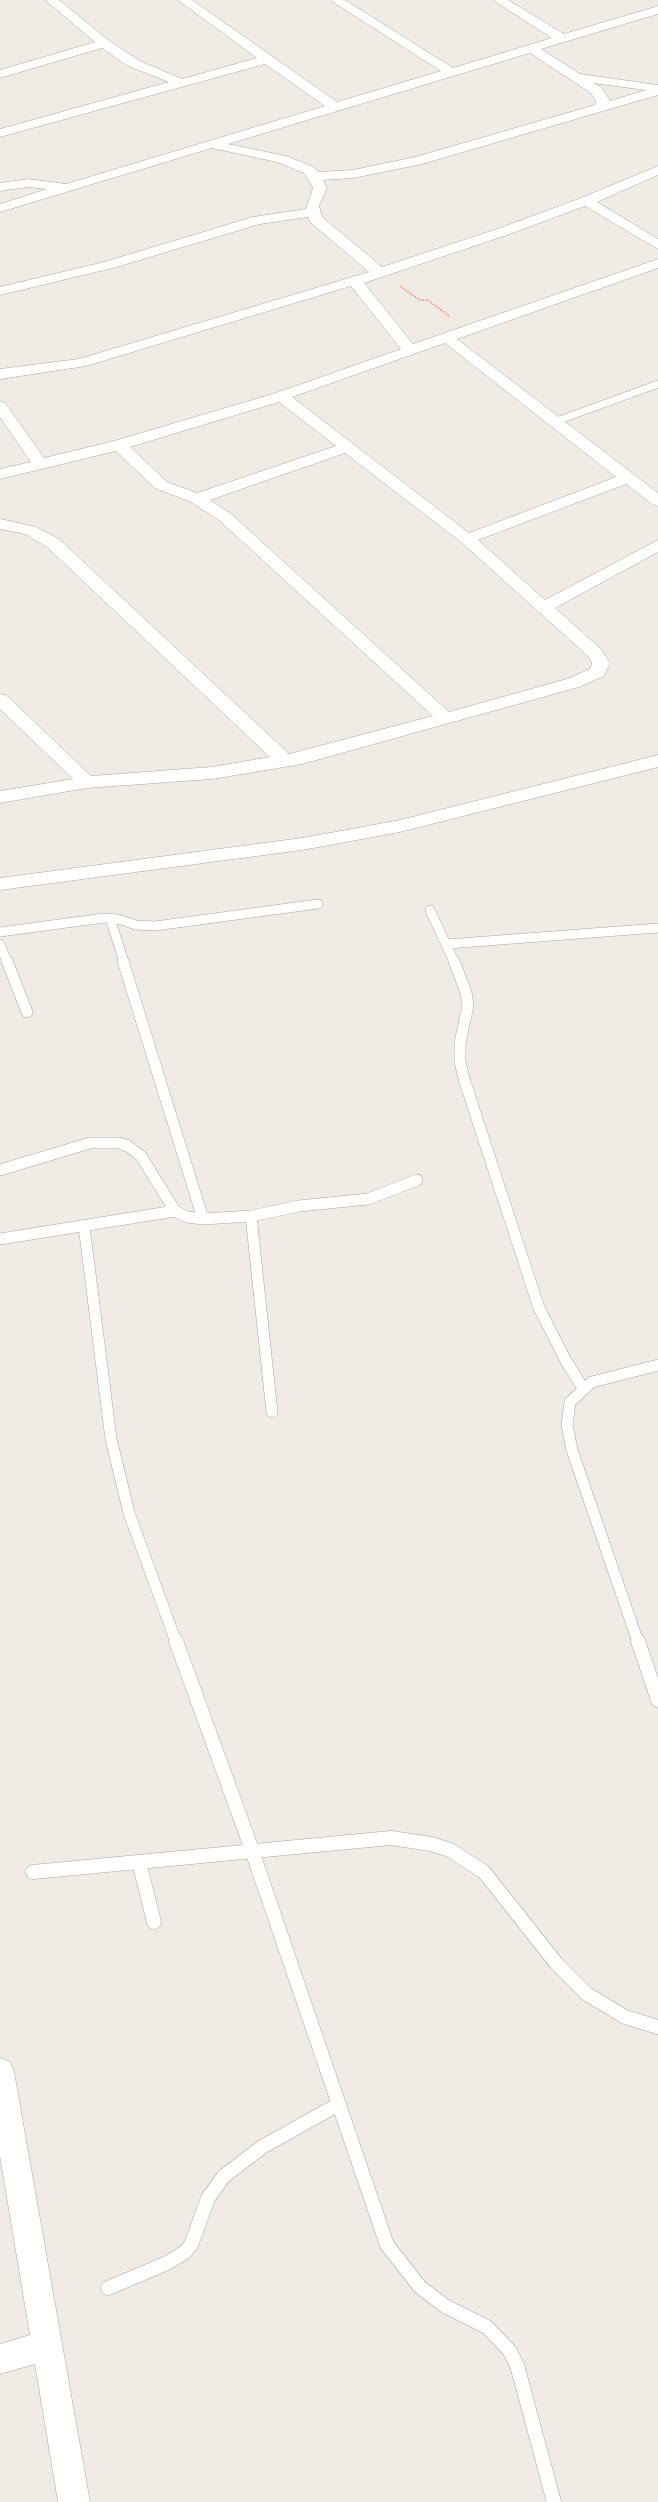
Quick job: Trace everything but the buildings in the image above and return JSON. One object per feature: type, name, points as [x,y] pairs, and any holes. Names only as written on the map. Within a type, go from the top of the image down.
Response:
[{"type":"street","points":[[50,0],[104,43],[133,63],[180,83]]},
{"type":"street","points":[[184,0],[335,107]]},
{"type":"street","points":[[336,0],[451,72]]},
{"type":"street","points":[[499,0],[563,38]]},
{"type":"street","points":[[0,208],[658,10]]},
{"type":"street","points":[[0,74],[104,43]]},
{"type":"street","points":[[531,48],[600,93],[603,101],[600,108]]},
{"type":"street","points":[[0,133],[268,59]]},
{"type":"street","points":[[573,75],[658,89]]},
{"type":"street","points":[[314,176],[353,174],[417,161],[600,108],[658,89]]},
{"type":"street","points":[[212,144],[291,162],[314,176],[320,188],[312,206],[312,212],[320,225],[380,272]]},
{"type":"street","points":[[0,374],[81,362],[380,272],[481,240],[586,201],[658,170]]},
{"type":"street","points":[[0,187],[28,183],[49,184],[66,189]]},
{"type":"street","points":[[586,201],[658,245]]},
{"type":"street","points":[[0,291],[108,265],[258,220],[312,212]]},
{"type":"street","points":[[0,474],[119,445],[281,396],[658,263]]},
{"type":"street","points":[[354,280],[410,351]]},
{"type":"street","points":[[447,338],[658,501]]},
{"type":"street","points":[[0,797],[87,782],[204,774],[285,761],[323,752],[573,683],[598,672],[601,662],[595,653],[467,539],[345,448],[281,396]]},
{"type":"street","points":[[0,406],[40,464]]},
{"type":"street","points":[[119,445],[157,482],[180,494],[197,499],[225,517],[446,718]]},
{"type":"street","points":[[197,499],[345,448]]},
{"type":"street","points":[[467,539],[627,478]]},
{"type":"street","points":[[0,524],[30,530],[53,543],[285,761]]},
{"type":"street","points":[[544,607],[658,545]]},
{"type":"street","points":[[0,700],[87,782]]},
{"type":"street","points":[[0,884],[289,846],[352,835],[400,826],[658,761]]},
{"type":"street","points":[[0,2072],[74,2502]]},
{"type":"street","points":[[0,2359],[47,2345]]},
{"type":"lane","points":[[554,422],[658,384]]},
{"type":"lane","points":[[0,932],[110,918],[136,925],[155,926],[318,904]]},
{"type":"lane","points":[[430,910],[447,944],[466,992],[467,1015],[460,1043],[460,1062],[465,1082],[539,1308],[566,1361],[583,1388]]},
{"type":"lane","points":[[110,918],[203,1219]]},
{"type":"lane","points":[[447,944],[658,928]]},
{"type":"lane","points":[[0,944],[26,1012]]},
{"type":"lane","points":[[0,1170],[90,1143],[119,1142],[128,1146],[141,1156],[175,1211],[187,1217],[203,1219],[251,1216],[300,1206],[368,1199],[417,1180]]},
{"type":"lane","points":[[0,1239],[175,1211]]},
{"type":"lane","points":[[251,1216],[272,1412]]},
{"type":"lane","points":[[84,1226],[111,1439],[122,1489],[137,1537],[252,1851],[379,2224],[387,2245],[409,2276],[433,2297],[487,2327],[509,2350],[517,2364],[554,2502]]},
{"type":"lane","points":[[658,1365],[592,1382],[583,1388],[570,1402],[568,1413],[572,1450],[658,1700]]},
{"type":"lane","points":[[33,1872],[391,1838],[412,1839],[450,1850],[484,1872],[556,1963],[587,1994],[625,2017],[658,2027]]},
{"type":"lane","points":[[139,1862],[154,1922]]},
{"type":"lane","points":[[108,2288],[167,2263],[185,2252],[191,2245],[205,2204],[224,2176],[255,2151],[339,2104]]},
{"type":"path","points":[[380,272],[420,300],[429,301],[469,330]]}]
